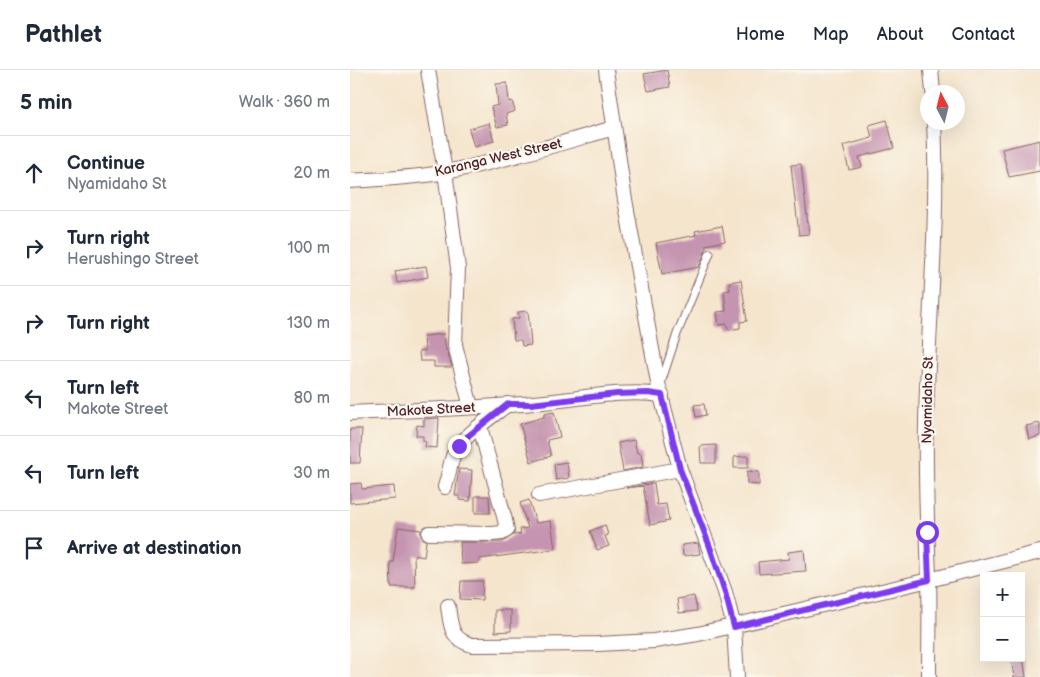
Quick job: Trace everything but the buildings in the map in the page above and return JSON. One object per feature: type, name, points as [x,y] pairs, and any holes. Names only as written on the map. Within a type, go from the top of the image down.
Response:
[{"type":"street","points":[[428,70],[445,172],[458,268],[455,344],[471,407]]},
{"type":"street","points":[[606,70],[636,259],[661,392],[680,469],[725,592],[734,627],[737,677]]},
{"type":"street","points":[[932,70],[933,85]]},
{"type":"street","name":"Karanga West Street","points":[[350,181],[389,179],[445,172],[614,128]]},
{"type":"street","name":"Nyamidaho St","points":[[929,677],[926,423],[929,319],[935,238],[934,130]]},
{"type":"street","name":"Makote Street","points":[[350,413],[531,404],[617,394],[661,392]]},
{"type":"street","points":[[445,487],[454,456],[459,446],[468,436],[508,404]]},
{"type":"street","points":[[429,533],[493,534],[502,533],[507,530],[480,427]]},
{"type":"street","points":[[539,495],[680,469]]},
{"type":"street","points":[[448,606],[453,634],[461,642],[472,645],[598,644],[654,641],[734,627],[1040,552]]},
{"type":"lane","points":[[661,392],[677,334],[710,253]]},
{"type":"route","points":[[459,446],[468,436],[508,404],[531,404],[617,394],[648,393],[662,395],[680,469],[710,547],[734,627],[929,580],[927,532]]}]
